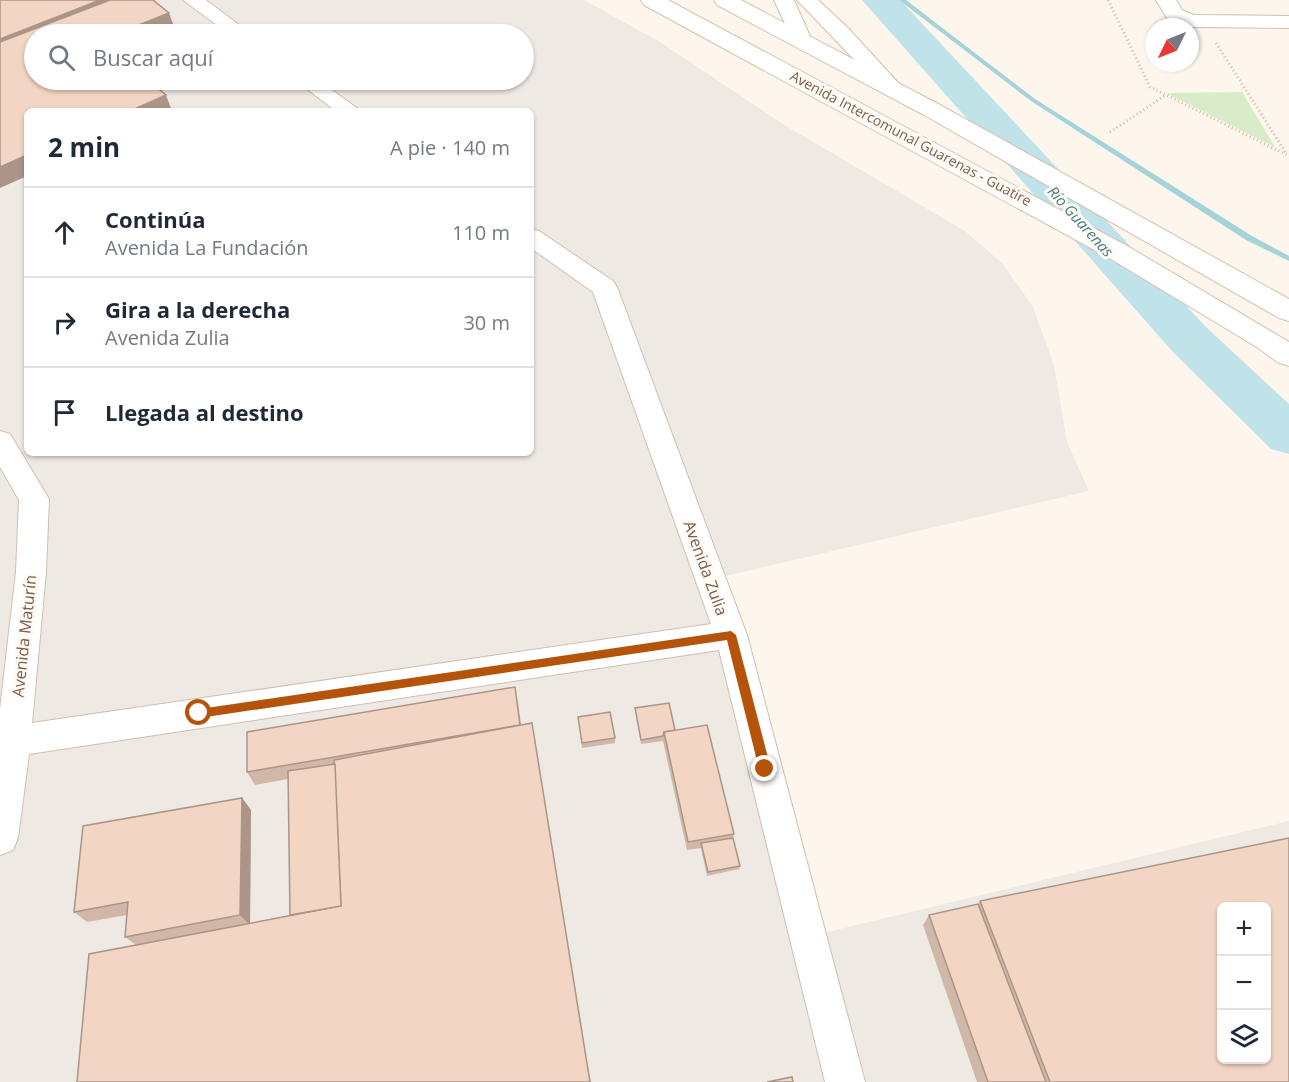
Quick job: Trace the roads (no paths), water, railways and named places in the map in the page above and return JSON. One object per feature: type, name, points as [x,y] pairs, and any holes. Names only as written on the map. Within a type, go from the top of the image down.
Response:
[{"type":"main road","name":"Avenida Intercomunal Guarenas - Guatire","points":[[652,0],[1010,191],[1265,339],[1289,356]]},
{"type":"main road","name":"Avenida Intercomunal Guarenas - Guatire","points":[[725,0],[932,110],[1289,311]]},
{"type":"street","points":[[193,0],[227,24]]},
{"type":"street","points":[[784,0],[802,41]]},
{"type":"street","points":[[807,0],[840,30],[895,91]]},
{"type":"street","points":[[1166,0],[1174,14],[1184,19],[1203,22],[1289,22]]},
{"type":"street","points":[[319,90],[346,108]]},
{"type":"street","name":"Avenida Zulia","points":[[534,239],[604,287],[731,635],[845,1082]]},
{"type":"street","name":"Avenida Maturín","points":[[0,442],[34,499],[31,573],[7,742],[0,838]]},
{"type":"street","points":[[7,742],[731,635]]},
{"type":"waterway","name":"Río Guarenas","points":[[880,0],[1190,340],[1289,435]]},
{"type":"waterway","points":[[902,0],[1033,100],[1249,238],[1289,259]]}]
